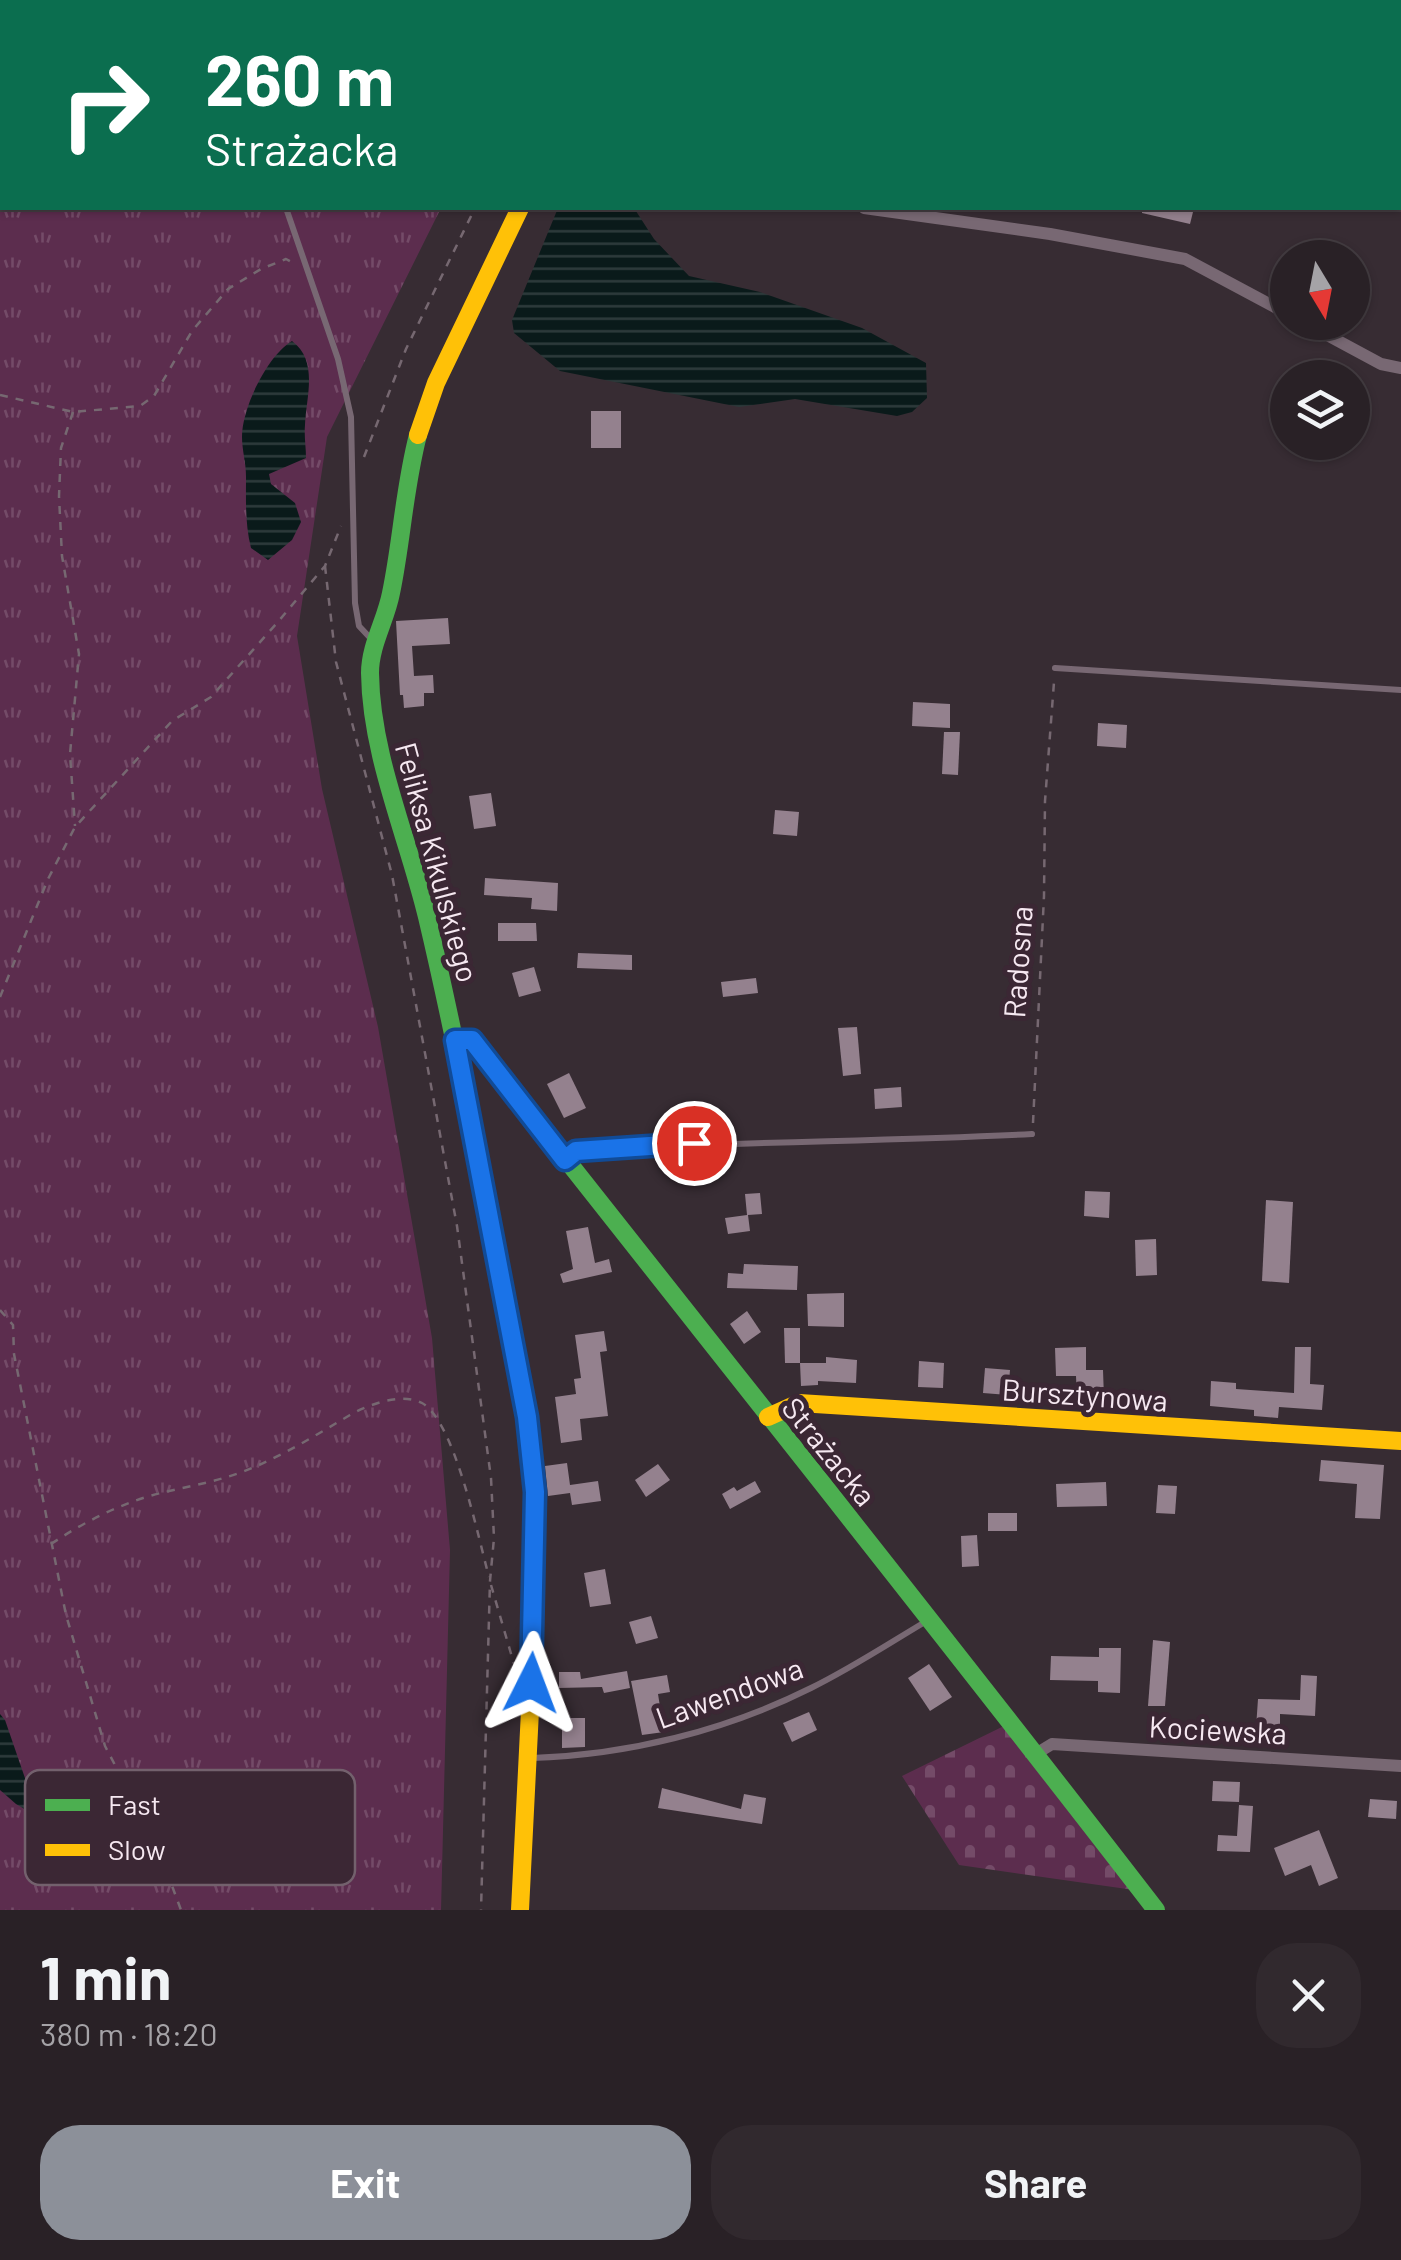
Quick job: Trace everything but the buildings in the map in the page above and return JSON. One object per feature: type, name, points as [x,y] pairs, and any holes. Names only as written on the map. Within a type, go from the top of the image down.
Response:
[{"type":"street","name":"Feliksa Kikulskiego","points":[[519,210],[436,383],[417,438],[400,520],[391,594],[375,643],[370,691],[377,736],[426,912],[455,1040],[527,1417],[535,1492],[535,1612],[520,1910]]},
{"type":"street","points":[[879,210],[1032,231],[1185,259],[1270,304]]},
{"type":"street","points":[[1336,340],[1381,364],[1401,368]]},
{"type":"street","name":"Strażacka","points":[[455,1040],[472,1040],[931,1618],[1156,1910]]},
{"type":"street","name":"Bursztynowa","points":[[768,1417],[799,1404],[1401,1441]]},
{"type":"street","name":"Kociewska","points":[[1034,1756],[1052,1744],[1401,1766]]},
{"type":"lane","points":[[287,210],[338,359],[350,416],[355,603],[359,626],[375,643]]},
{"type":"lane","points":[[1055,668],[1401,690]]},
{"type":"lane","points":[[565,1160],[576,1151],[694,1143],[1032,1134]]},
{"type":"lane","name":"Lawendowa","points":[[527,1758],[585,1756],[654,1744],[756,1712],[825,1681],[931,1618]]},
{"type":"path","points":[[362,466],[406,350],[474,210]]},
{"type":"path","points":[[0,395],[73,412],[140,406],[154,396],[192,331],[228,289],[261,269],[286,260],[308,269]]},
{"type":"path","points":[[73,412],[61,448],[59,496],[62,556],[79,654],[70,754],[75,827]]},
{"type":"path","points":[[0,997],[48,879],[75,827],[172,721],[211,698],[325,566],[354,495]]},
{"type":"path","points":[[325,566],[336,662],[392,875],[457,1226],[492,1478],[494,1538],[481,1910]]},
{"type":"path","name":"Radosna","points":[[1032,1134],[1055,668]]},
{"type":"path","points":[[0,1310],[13,1325],[14,1354],[66,1615],[105,1746],[118,1770]]},
{"type":"path","points":[[51,1544],[84,1522],[146,1497],[230,1476],[300,1444],[360,1409],[384,1401],[417,1400],[434,1412],[448,1434],[514,1667]]},
{"type":"path","points":[[172,1885],[181,1910]]},
{"type":"green space","points":[[0,210],[440,210],[327,437],[297,636],[322,789],[378,1027],[432,1338],[450,1550],[441,1910],[0,1910]]},
{"type":"green space","points":[[1010,1723],[1134,1890],[959,1865],[902,1776]]},
{"type":"shaded area","points":[[557,210],[635,210],[654,239],[689,276],[760,292],[862,328],[926,363],[927,398],[912,412],[897,416],[795,399],[739,407],[560,371],[514,333],[512,320]]},
{"type":"shaded area","points":[[292,341],[306,359],[308,369],[306,458],[269,474],[271,484],[295,503],[301,522],[292,540],[268,560],[251,548],[249,539],[243,425],[265,370]]},
{"type":"shaded area","points":[[0,1714],[25,1778],[25,1809],[0,1790]]},
{"type":"traffic: fast","points":[[418,435],[391,593],[371,663],[372,704],[383,766],[441,977],[524,1402]]},
{"type":"traffic: fast","points":[[455,1040],[472,1040],[1156,1910]]},
{"type":"traffic: slow","points":[[418,435],[436,383],[519,210]]},
{"type":"traffic: slow","points":[[520,1910],[535,1611],[535,1492],[524,1402]]},
{"type":"traffic: slow","points":[[768,1417],[799,1403],[1401,1441]]},
{"type":"route","points":[[531,1683],[535,1492],[527,1417],[455,1040],[472,1040],[565,1160],[576,1151],[694,1143]]}]
